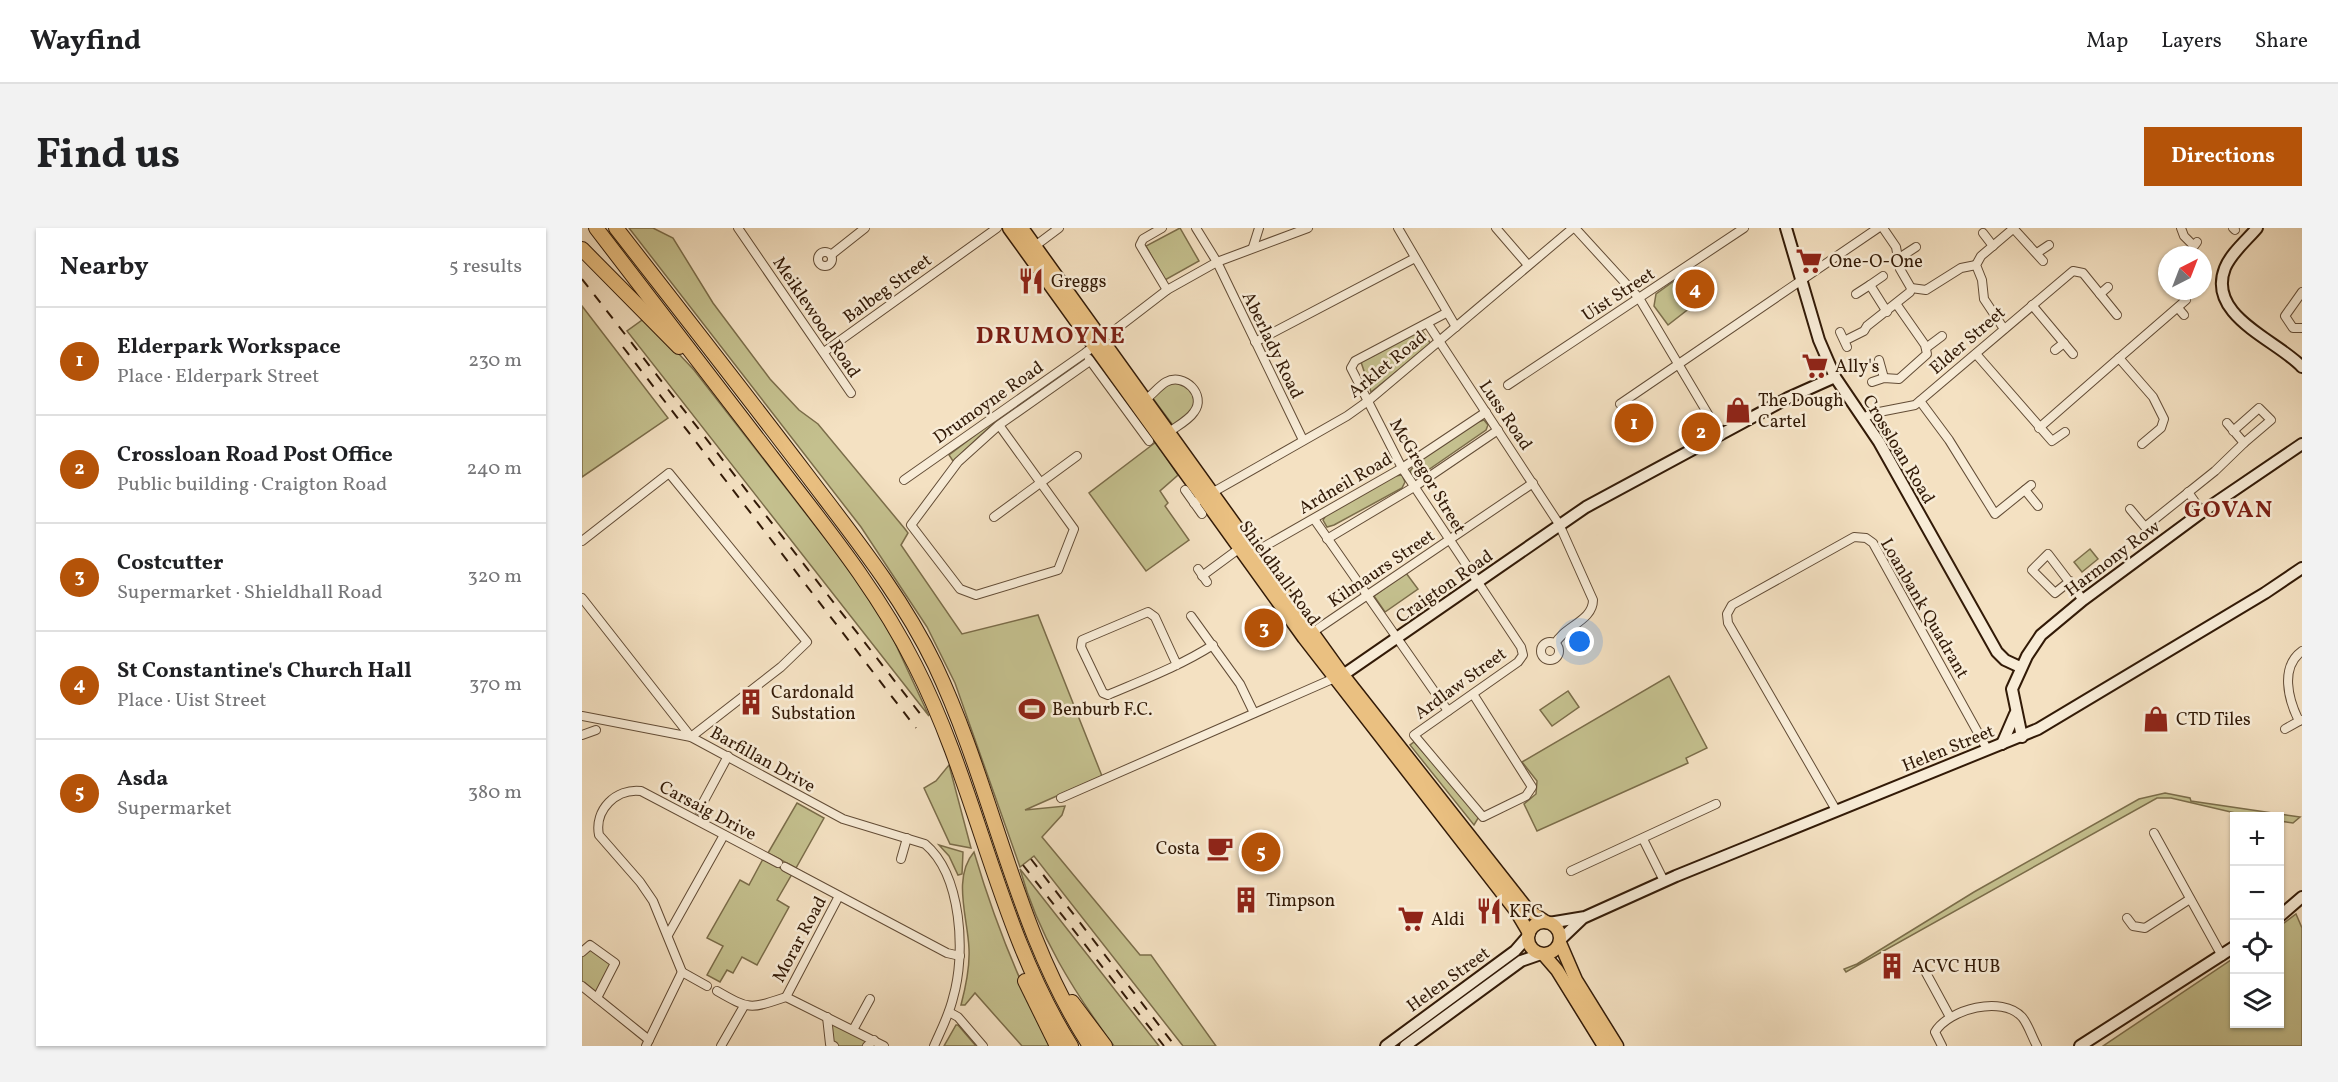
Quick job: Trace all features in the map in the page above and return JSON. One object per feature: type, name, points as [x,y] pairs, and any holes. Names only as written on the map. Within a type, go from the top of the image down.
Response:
[{"type":"highway","points":[[596,228],[832,534],[888,616],[927,690],[1019,945],[1047,1004],[1071,1046]]},
{"type":"highway","points":[[616,228],[862,545],[902,605],[935,665],[958,717],[1035,941],[1066,1006],[1090,1046]]},
{"type":"highway","points":[[582,249],[723,394]]},
{"type":"highway","points":[[970,807],[1002,925],[1030,993],[1057,1046]]},
{"type":"highway","points":[[1035,941],[1071,1000],[1105,1046]]},
{"type":"main road","name":"Shieldhall Road","points":[[1009,228],[1203,497],[1247,552],[1338,676],[1461,833],[1528,910],[1547,922]]},
{"type":"main road","name":"Shieldhall Road","points":[[1022,228],[1093,345],[1145,400],[1168,432],[1203,497]]},
{"type":"main road","name":"Shieldhall Road","points":[[1461,833],[1516,911],[1529,935]]},
{"type":"main road","points":[[1604,1046],[1557,970],[1530,946],[1529,935],[1534,926],[1547,922],[1557,928],[1560,942],[1576,980],[1617,1046]]},
{"type":"main road","points":[[1542,955],[1554,951],[1560,942]]},
{"type":"street","name":"Meiklewood Road","points":[[738,228],[851,393]]},
{"type":"street","points":[[831,255],[865,228]]},
{"type":"street","name":"Balbeg Street","points":[[824,352],[997,228]]},
{"type":"street","points":[[1035,246],[1059,228]]},
{"type":"street","points":[[1162,228],[1143,239],[1140,245],[1167,290]]},
{"type":"street","name":"Aberlady Road","points":[[1196,228],[1217,262],[1303,440]]},
{"type":"street","points":[[1253,246],[1258,228]]},
{"type":"street","name":"Drumoyne Road","points":[[904,480],[1167,290],[1217,262],[1253,246],[1308,228]]},
{"type":"street","points":[[1398,228],[1456,327]]},
{"type":"street","points":[[1496,228],[1528,265]]},
{"type":"street","points":[[1574,228],[1639,298],[1680,363],[1721,436]]},
{"type":"street","name":"Arklet Road","points":[[1203,497],[1368,401],[1574,228]]},
{"type":"street","name":"Uist Street","points":[[1508,385],[1744,228]]},
{"type":"street","name":"Crossloan Road","points":[[1786,228],[1819,340],[1835,377],[1879,442],[1997,652],[2005,660],[2020,667]]},
{"type":"street","points":[[1620,404],[1878,228]]},
{"type":"street","points":[[1883,228],[1896,247],[1900,269],[1911,288]]},
{"type":"street","points":[[1911,288],[1926,290],[1961,268],[1976,265],[1982,256],[2014,228],[2043,261]]},
{"type":"street","points":[[2181,228],[2184,236],[2194,246],[2197,242]]},
{"type":"street","points":[[2257,228],[2225,268],[2223,286],[2225,298],[2240,321],[2289,355],[2302,367]]},
{"type":"street","points":[[1983,233],[1993,246]]},
{"type":"street","points":[[2037,253],[2049,245]]},
{"type":"street","points":[[1899,258],[1916,247]]},
{"type":"street","points":[[1255,342],[1415,258]]},
{"type":"street","points":[[1976,265],[1982,279],[1984,299],[2004,329]]},
{"type":"street","name":"Elder Street","points":[[1863,418],[1874,413],[1901,409],[1920,401],[2073,271],[2083,273],[2100,294]]},
{"type":"street","points":[[1856,294],[1884,276]]},
{"type":"street","points":[[1870,285],[1887,312]]},
{"type":"street","points":[[2108,287],[2100,294],[2117,315]]},
{"type":"street","points":[[1840,332],[1846,343],[1907,296],[1911,288]]},
{"type":"street","points":[[2302,292],[2286,311],[2285,321],[2290,326],[2302,328]]},
{"type":"street","points":[[2039,428],[2186,300]]},
{"type":"street","points":[[1872,382],[1884,378],[1899,379],[1927,354],[1926,348],[1897,304]]},
{"type":"street","points":[[2032,305],[2073,354]]},
{"type":"street","points":[[2178,308],[2184,315]]},
{"type":"street","name":"McGregor Street","points":[[1446,313],[1355,361],[1352,372],[1402,468],[1523,654]]},
{"type":"street","name":"Luss Road","points":[[1428,324],[1438,343],[1559,524],[1593,600],[1593,607],[1589,614],[1559,634],[1555,644]]},
{"type":"street","points":[[1926,348],[1942,336]]},
{"type":"street","points":[[2055,350],[2064,343]]},
{"type":"street","name":"Shieldhall Road","points":[[1093,345],[1090,361],[1149,441]]},
{"type":"street","points":[[1976,354],[2052,441],[2065,432]]},
{"type":"street","points":[[2119,358],[2153,397],[2164,419],[2161,428],[2142,444]]},
{"type":"street","points":[[1879,360],[1884,378]]},
{"type":"street","name":"Drumoyne Road","points":[[1041,483],[1074,529],[1058,570],[976,595],[960,589],[911,525],[958,462],[999,425],[1090,361]]},
{"type":"street","name":"Craigton Road","points":[[1061,798],[1338,676],[1397,639],[1559,524],[1788,398],[1835,377]]},
{"type":"street","points":[[1145,400],[1167,382],[1179,379],[1196,391],[1198,402],[1194,412],[1168,432]]},
{"type":"street","points":[[1920,401],[1949,440],[1995,514],[2028,487],[2038,506]]},
{"type":"street","points":[[2130,509],[2145,527],[2215,471],[2271,420],[2259,408],[2233,431]]},
{"type":"street","name":"Ardneil Road","points":[[1202,575],[1314,519],[1402,468],[1486,412]]},
{"type":"street","points":[[2227,423],[2244,443]]},
{"type":"street","points":[[999,425],[1041,483]]},
{"type":"street","points":[[1327,539],[1414,487],[1498,430]]},
{"type":"street","name":"Harmony Row","points":[[2015,711],[2012,688],[2020,667],[2041,635],[2083,600],[2202,512],[2301,444]]},
{"type":"street","points":[[994,518],[1078,457]]},
{"type":"street","points":[[582,541],[669,473],[807,642],[781,667],[691,737],[582,598]]},
{"type":"street","name":"Kilmaurs Street","points":[[1308,635],[1533,483]]},
{"type":"street","points":[[1185,490],[1203,497],[1202,514]]},
{"type":"street","points":[[2188,492],[2202,512]]},
{"type":"street","points":[[1314,519],[1448,711]]},
{"type":"street","name":"Loanbank Quadrant","points":[[1836,810],[1728,623],[1727,614],[1732,605],[1854,537],[1866,538],[1873,543],[1987,749]]},
{"type":"street","points":[[2070,581],[2055,593],[2032,570],[2048,554],[2070,581],[2083,600]]},
{"type":"street","name":"Helen Street","points":[[1547,922],[1585,917],[1664,881],[1836,810],[2022,737],[2059,718],[2302,568]]},
{"type":"street","points":[[1177,665],[1155,617],[1148,612],[1082,640],[1081,647],[1103,693],[1108,695],[1177,665],[1213,645]]},
{"type":"street","points":[[1196,619],[1240,684],[1254,713]]},
{"type":"street","points":[[2285,729],[2300,720],[2294,709],[2288,673],[2293,658],[2302,651]]},
{"type":"street","name":"Ardlaw Street","points":[[1473,694],[1531,782],[1532,787],[1526,796],[1483,817],[1414,735],[1518,662],[1523,654]]},
{"type":"street","points":[[2015,711],[2022,737]]},
{"type":"street","points":[[2002,744],[2014,721],[2015,711]]},
{"type":"street","name":"Barfillan Drive","points":[[582,716],[691,737],[843,819],[925,844],[942,861],[948,876],[954,900],[960,956]]},
{"type":"street","points":[[582,735],[596,730]]},
{"type":"street","points":[[699,810],[728,756]]},
{"type":"street","name":"Carsaig Drive","points":[[682,972],[653,901],[640,882],[599,835],[603,810],[617,794],[632,790],[641,791],[947,953],[960,956]]},
{"type":"street","points":[[1571,871],[1716,804]]},
{"type":"street","points":[[2154,832],[2222,956]]},
{"type":"street","points":[[668,935],[724,835]]},
{"type":"street","points":[[900,859],[907,838]]},
{"type":"street","points":[[1643,838],[1664,881]]},
{"type":"street","name":"Morar Road","points":[[786,997],[839,896]]},
{"type":"street","points":[[2127,918],[2133,926],[2145,928],[2190,899]]},
{"type":"street","points":[[2284,914],[2301,903]]},
{"type":"street","name":"Helen Street","points":[[1560,942],[1585,917]]},
{"type":"street","name":"Helen Street","points":[[1386,1046],[1515,951],[1529,935]]},
{"type":"street","points":[[582,952],[590,945],[615,963],[597,998]]},
{"type":"street","points":[[2080,1046],[2230,950]]},
{"type":"street","name":"Helen Street","points":[[1405,1046],[1521,961],[1542,955]]},
{"type":"street","points":[[934,1046],[949,1012],[957,983],[960,956]]},
{"type":"street","points":[[1925,971],[1950,1017]]},
{"type":"street","points":[[582,986],[648,1043],[682,972],[707,986]]},
{"type":"street","points":[[717,991],[744,1006],[755,1007],[786,997],[853,1030],[870,1043],[884,1046]]},
{"type":"street","points":[[853,1030],[870,999]]},
{"type":"street","points":[[721,1046],[744,1006]]},
{"type":"street","points":[[1942,1046],[1935,1032],[1941,1022],[1976,1006],[2011,1010],[2022,1017],[2037,1046]]},
{"type":"street","points":[[949,1012],[958,1017],[983,1046]]},
{"type":"street","points":[[826,1017],[830,1044],[834,1046]]},
{"type":"shaded area","points":[[629,228],[653,228],[673,238],[713,303],[770,379],[799,410],[818,424],[908,533],[901,545],[962,634],[1038,615],[1102,776],[1025,810],[1065,806],[1062,815],[1042,837],[1140,955],[1151,955],[1216,1046],[1183,1046],[1034,856],[1020,867],[955,683],[927,627],[861,527]]},
{"type":"shaded area","points":[[1180,228],[1199,261],[1165,280],[1146,246]]},
{"type":"shaded area","points":[[1674,281],[1691,307],[1668,325],[1654,306],[1656,294]]},
{"type":"shaded area","points":[[582,306],[668,418],[582,477]]},
{"type":"shaded area","points":[[645,318],[694,370],[849,569],[889,630],[929,716],[627,331]]},
{"type":"shaded area","points":[[1421,329],[1431,344],[1371,392],[1361,362]]},
{"type":"shaded area","points":[[1179,379],[1196,391],[1194,412],[1175,428],[1151,396],[1167,382]]},
{"type":"shaded area","points":[[1484,420],[1488,425],[1486,430],[1418,477],[1411,475],[1410,471],[1418,462],[1477,422]]},
{"type":"shaded area","points":[[995,422],[953,461],[949,455]]},
{"type":"shaded area","points":[[1156,442],[1178,475],[1160,491],[1168,503],[1165,506],[1189,540],[1146,571],[1089,493]]},
{"type":"shaded area","points":[[1402,475],[1405,482],[1402,488],[1327,527],[1323,520],[1326,515],[1395,476]]},
{"type":"shaded area","points":[[2090,549],[2098,559],[2082,572],[2074,562]]},
{"type":"shaded area","points":[[1406,573],[1418,589],[1385,612],[1374,596]]},
{"type":"shaded area","points":[[1669,676],[1707,748],[1686,758],[1688,763],[1537,831],[1524,804],[1536,794],[1537,781],[1522,762]]},
{"type":"shaded area","points":[[1568,691],[1579,707],[1552,726],[1540,710]]},
{"type":"shaded area","points":[[1414,742],[1480,815],[1474,825],[1410,745]]},
{"type":"shaded area","points":[[949,765],[971,848],[950,844],[924,788],[936,781]]},
{"type":"shaded area","points":[[2165,793],[2190,798],[2191,801],[2266,812],[2231,812],[2171,798],[2157,798],[1846,972],[1844,969],[1857,964],[1974,892],[2139,799]]},
{"type":"shaded area","points":[[797,803],[824,818],[796,868],[768,853]]},
{"type":"shaded area","points":[[2284,815],[2300,817],[2293,823],[2284,822]]},
{"type":"shaded area","points":[[939,845],[963,852],[962,874],[958,875],[949,856]]},
{"type":"shaded area","points":[[974,852],[1008,951],[1052,1046],[1022,1046],[975,993],[965,1005],[961,1005],[969,956],[962,886],[967,862]]},
{"type":"shaded area","points":[[763,859],[792,874],[777,900],[789,907],[757,965],[742,957],[733,973],[727,970],[720,982],[707,975],[723,946],[707,938],[740,880],[749,885]]},
{"type":"shaded area","points":[[1020,869],[1159,1046],[1114,1046],[1071,984],[1047,940]]},
{"type":"shaded area","points":[[2296,914],[2302,928],[2302,1046],[2103,1046],[2230,961],[2230,1028],[2284,1028],[2284,923]]},
{"type":"shaded area","points":[[590,945],[615,963],[597,998],[582,986],[582,952]]},
{"type":"shaded area","points":[[827,1017],[874,1040],[867,1046],[834,1046]]},
{"type":"shaded area","points":[[958,1025],[976,1046],[944,1046]]},
{"type":"railway","points":[[582,279],[925,720]]},
{"type":"railway","points":[[623,347],[916,728]]},
{"type":"railway","points":[[1031,859],[1175,1046]]},
{"type":"railway","points":[[1023,865],[1164,1046]]},
{"type":"place","name":"One-O-One","points":[[1809,261]]},
{"type":"place","name":"Greggs","points":[[1031,281]]},
{"type":"place","name":"St Constantine's Church Hall","points":[[1695,289]]},
{"type":"place","name":"Ally's","points":[[1815,366]]},
{"type":"place","name":"The Dough Cartel","points":[[1738,410]]},
{"type":"place","name":"Elderpark Workspace","points":[[1634,423]]},
{"type":"place","name":"Crossloan Road Post Office","points":[[1701,432]]},
{"type":"place","name":"Costcutter","points":[[1264,628]]},
{"type":"place","name":"Cardonald Substation","points":[[751,702]]},
{"type":"place","name":"Benburb F.C.","points":[[1032,709]]},
{"type":"place","name":"CTD Tiles","points":[[2156,719]]},
{"type":"place","name":"Costa","points":[[1220,848]]},
{"type":"place","name":"Asda","points":[[1261,852]]},
{"type":"place","name":"Timpson","points":[[1246,900]]},
{"type":"place","name":"KFC","points":[[1489,911]]},
{"type":"place","name":"Aldi","points":[[1411,919]]},
{"type":"place","name":"ACVC HUB","points":[[1892,966]]},
{"type":"district","name":"DRUMOYNE","points":[[1051,335]]},
{"type":"district","name":"GOVAN","points":[[2229,509]]}]
